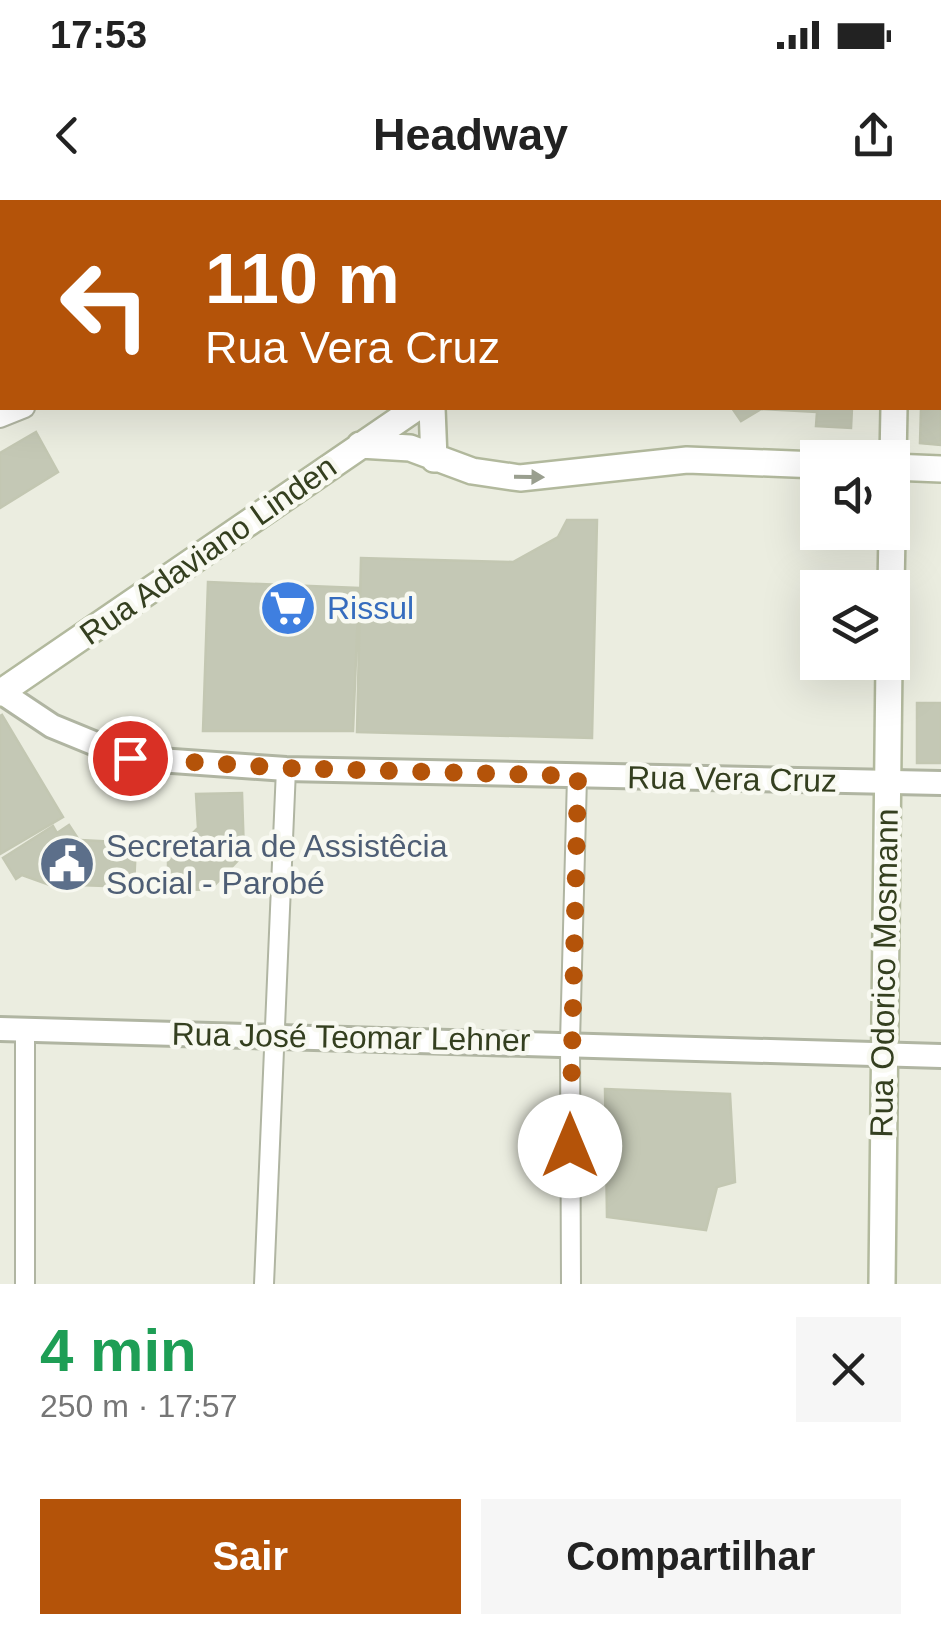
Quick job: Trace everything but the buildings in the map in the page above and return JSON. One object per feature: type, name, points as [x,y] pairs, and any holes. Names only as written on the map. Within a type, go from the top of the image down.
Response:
[{"type":"main road","name":"Rua Adaviano Linden","points":[[0,692],[413,410]]},
{"type":"main road","points":[[432,410],[434,459]]},
{"type":"main road","points":[[893,440],[894,410]]},
{"type":"main road","points":[[360,445],[410,448],[472,471],[520,478],[687,460],[800,463]]},
{"type":"main road","points":[[910,468],[941,469]]},
{"type":"main road","name":"Rua Odorico Mosmann","points":[[882,1284],[889,680]]},
{"type":"street","name":"Rua Vera Cruz","points":[[0,692],[52,726],[130,758],[286,768],[941,783]]},
{"type":"street","points":[[264,1284],[286,768]]},
{"type":"street","points":[[571,1284],[570,1042],[578,776]]},
{"type":"street","name":"Rua José Teomar Lehner","points":[[0,1029],[570,1042],[941,1056]]},
{"type":"street","points":[[25,1029],[25,1284]]},
{"type":"place","name":"Rissul","points":[[288,608]]},
{"type":"place","name":"Secretaria de Assistêcia Social - Parobé","points":[[67,864]]},
{"type":"route","points":[[130,758],[286,768],[578,776],[570,1146]]}]
